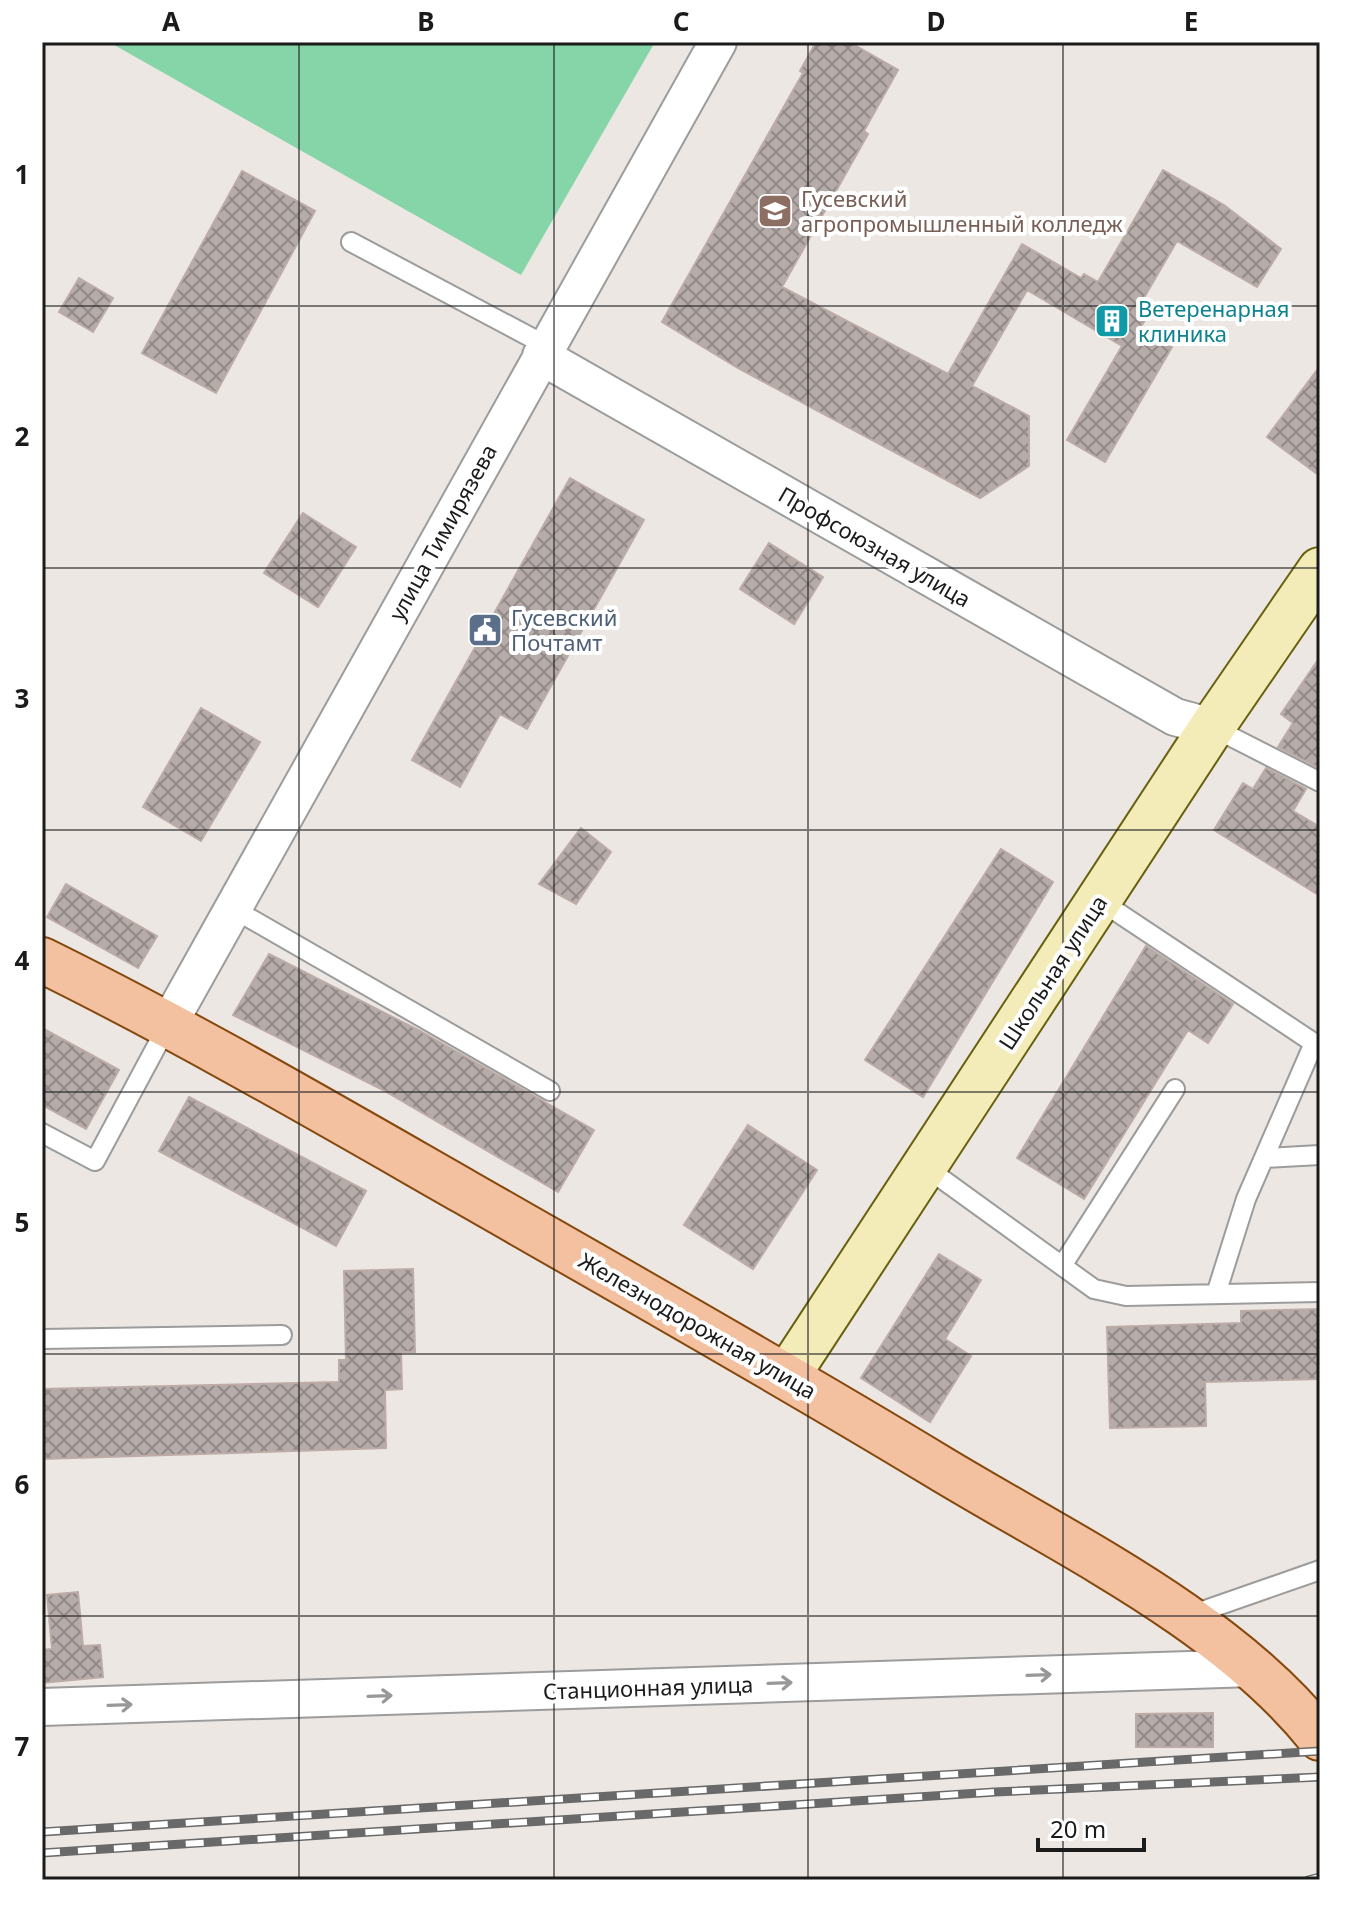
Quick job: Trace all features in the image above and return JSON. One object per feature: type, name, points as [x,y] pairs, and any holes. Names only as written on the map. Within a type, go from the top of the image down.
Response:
[{"type":"main road","name":"Школьная улица","points":[[787,1376],[1212,727],[1320,570]]},
{"type":"main road","name":"Железнодорожная улица","points":[[42,960],[169,1023],[787,1376],[1187,1617],[1253,1668],[1295,1706],[1320,1738]]},
{"type":"street","name":"улица Тимирязева","points":[[169,1023],[718,42]]},
{"type":"street","name":"Профсоюзная улица","points":[[544,351],[1175,717],[1212,727]]},
{"type":"street","name":"Станционная улица","points":[[42,1707],[1253,1668]]},
{"type":"lane","points":[[351,242],[544,351]]},
{"type":"lane","points":[[1212,727],[1320,782]]},
{"type":"lane","points":[[1099,900],[1317,1045],[1246,1199],[1216,1294]]},
{"type":"lane","points":[[232,908],[550,1091]]},
{"type":"lane","points":[[42,1133],[95,1161],[169,1023]]},
{"type":"lane","points":[[1062,1266],[1175,1089]]},
{"type":"lane","points":[[1264,1158],[1320,1155]]},
{"type":"lane","points":[[924,1166],[1094,1289],[1126,1296],[1320,1292]]},
{"type":"lane","points":[[42,1339],[282,1335]]},
{"type":"lane","points":[[1187,1617],[1320,1570]]},
{"type":"green space","points":[[109,42],[655,42],[521,275]]},
{"type":"building","name":"Гусевский агропромышленный колледж","points":[[816,42],[849,42],[898,70],[864,131],[868,134],[782,287],[948,374],[1022,244],[1081,278],[1084,274],[1098,282],[1163,170],[1224,205],[1281,249],[1257,287],[1177,241],[1138,308],[1149,314],[1140,328],[1172,347],[1105,462],[1067,440],[1122,346],[1027,290],[972,386],[1029,416],[1029,466],[980,498],[736,367],[662,322],[803,73],[800,71]]},
{"type":"building","points":[[242,171],[315,211],[216,393],[142,353]]},
{"type":"building","points":[[79,278],[113,298],[93,332],[59,312]]},
{"type":"building","points":[[1320,366],[1320,476],[1267,437]]},
{"type":"building","points":[[570,478],[644,520],[527,729],[500,714],[460,787],[412,760]]},
{"type":"building","points":[[303,513],[356,547],[318,607],[264,573]]},
{"type":"building","points":[[769,543],[823,577],[794,624],[740,589]]},
{"type":"building","points":[[1320,657],[1319,768],[1278,747],[1293,723],[1281,714]]},
{"type":"building","points":[[201,708],[260,742],[201,841],[143,807]]},
{"type":"building","points":[[1266,768],[1306,789],[1293,811],[1320,827],[1320,896],[1214,830],[1243,783],[1253,789]]},
{"type":"building","points":[[581,828],[611,852],[576,904],[539,884]]},
{"type":"building","points":[[1001,849],[1053,882],[923,1097],[865,1060]]},
{"type":"building","points":[[66,884],[157,936],[138,968],[47,917]]},
{"type":"building","points":[[1146,946],[1233,1004],[1208,1043],[1188,1030],[1084,1199],[1017,1158]]},
{"type":"building","points":[[269,954],[420,1031],[594,1130],[558,1192],[383,1090],[233,1015]]},
{"type":"building","points":[[42,1028],[119,1070],[86,1129],[42,1105]]},
{"type":"building","points":[[189,1097],[366,1191],[336,1246],[159,1151]]},
{"type":"building","points":[[748,1125],[817,1170],[753,1269],[684,1225]]},
{"type":"building","points":[[939,1254],[981,1280],[945,1339],[971,1356],[930,1422],[861,1378]]},
{"type":"building","points":[[413,1269],[415,1352],[401,1352],[402,1389],[385,1390],[386,1448],[42,1459],[42,1389],[339,1382],[339,1360],[346,1360],[344,1271]]},
{"type":"building","points":[[1320,1309],[1320,1379],[1205,1382],[1206,1426],[1110,1428],[1107,1327],[1241,1323],[1241,1311]]},
{"type":"building","points":[[78,1592],[83,1646],[100,1645],[103,1677],[42,1683],[42,1650],[52,1649],[47,1595]]},
{"type":"building","points":[[1213,1713],[1213,1747],[1136,1747],[1136,1714]]},
{"type":"railway","points":[[42,1832],[1320,1751]]},
{"type":"railway","points":[[42,1853],[995,1792],[1320,1777]]},
{"type":"railway","points":[[1308,1880],[1320,1877]]},
{"type":"place","name":"Гусевский агропромышленный колледж","points":[[775,211]]},
{"type":"place","name":"Ветеренарная клиника","points":[[1112,321]]},
{"type":"place","name":"Гусевский Почтамт","points":[[485,630]]}]
